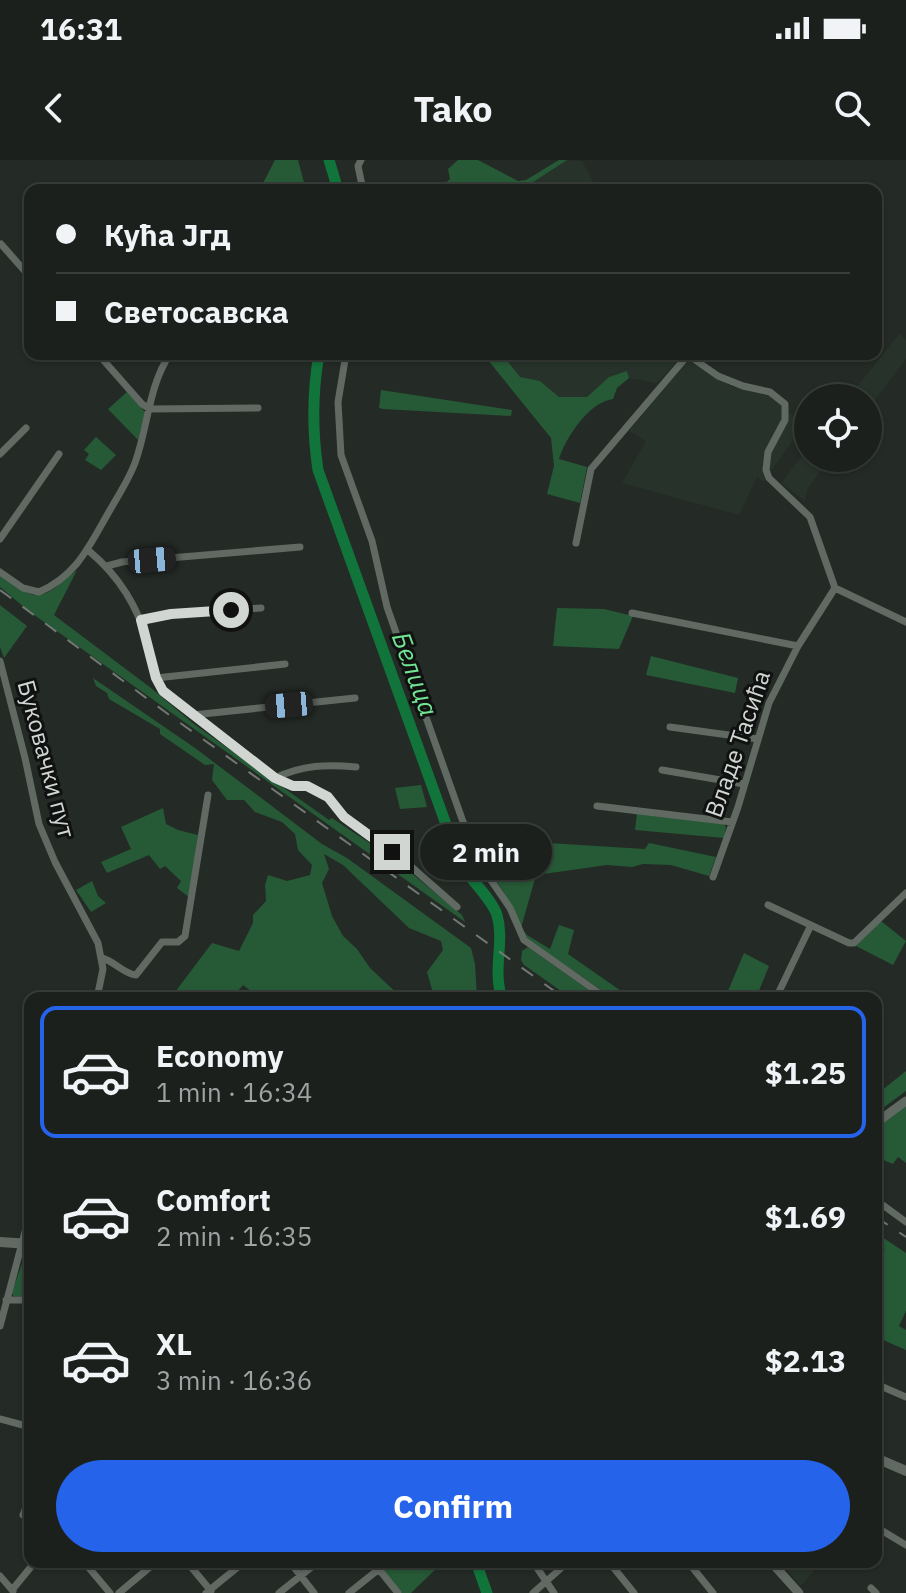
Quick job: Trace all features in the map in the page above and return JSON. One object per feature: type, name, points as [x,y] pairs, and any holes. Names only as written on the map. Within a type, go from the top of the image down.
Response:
[{"type":"main road","points":[[0,1242],[24,1244]]},
{"type":"main road","points":[[882,1460],[905,1468]]},
{"type":"street","points":[[360,162],[362,184]]},
{"type":"street","points":[[1,244],[24,270]]},
{"type":"street","points":[[103,360],[150,409],[258,408]]},
{"type":"street","points":[[0,572],[23,588],[39,592],[74,568],[89,551],[135,461],[161,367],[166,360]]},
{"type":"street","points":[[345,360],[338,402],[341,455],[372,541],[387,607],[429,718],[457,806],[482,867],[510,908],[521,935],[598,992]]},
{"type":"street","points":[[576,543],[591,469],[684,360]]},
{"type":"street","points":[[695,360],[718,376],[770,392],[785,404],[785,420],[768,452],[766,470],[769,478],[810,517],[835,588],[906,622]]},
{"type":"street","points":[[0,454],[26,428]]},
{"type":"street","points":[[0,539],[59,454]]},
{"type":"street","points":[[107,566],[122,562],[300,547]]},
{"type":"street","points":[[89,551],[107,566],[126,590],[141,620],[156,678],[163,691],[275,778],[293,786],[307,786],[328,797],[344,817],[407,863],[457,907]]},
{"type":"street","name":"Владе Тасића","points":[[713,877],[769,703],[798,646],[835,588]]},
{"type":"street","points":[[141,620],[171,614],[261,608]]},
{"type":"street","points":[[632,613],[798,646]]},
{"type":"street","name":"Буковачки пут","points":[[0,661],[39,824],[55,862],[95,934],[103,969],[98,992]]},
{"type":"street","points":[[156,678],[285,664]]},
{"type":"street","points":[[193,715],[355,698]]},
{"type":"street","points":[[670,727],[758,739]]},
{"type":"street","points":[[275,778],[303,767],[334,764],[356,767]]},
{"type":"street","points":[[662,770],[744,784]]},
{"type":"street","points":[[102,958],[136,975],[162,942],[178,942],[185,936],[208,795]]},
{"type":"street","points":[[597,806],[732,822]]},
{"type":"street","points":[[768,905],[854,943],[906,893]]},
{"type":"street","points":[[779,992],[811,925]]},
{"type":"street","points":[[882,1119],[906,1101]]},
{"type":"street","points":[[882,1204],[906,1222]]},
{"type":"street","points":[[0,1326],[3,1306],[24,1249]]},
{"type":"street","points":[[3,1306],[24,1301]]},
{"type":"street","points":[[882,1387],[906,1397]]},
{"type":"street","points":[[0,1419],[24,1425]]},
{"type":"street","points":[[882,1531],[906,1545]]},
{"type":"street","points":[[0,1576],[13,1592],[31,1568]]},
{"type":"street","points":[[89,1568],[110,1593]]},
{"type":"street","points":[[119,1593],[149,1568]]},
{"type":"street","points":[[192,1568],[210,1592],[237,1568]]},
{"type":"street","points":[[295,1568],[314,1593]]},
{"type":"street","points":[[279,1593],[310,1568]]},
{"type":"street","points":[[537,1568],[554,1593]]},
{"type":"street","points":[[533,1593],[561,1568]]},
{"type":"street","points":[[614,1568],[634,1593]]},
{"type":"street","points":[[693,1568],[713,1593]]},
{"type":"street","points":[[776,1568],[799,1593]]},
{"type":"street","points":[[349,1593],[379,1569],[398,1593]]},
{"type":"shaded area","points":[[567,160],[582,161],[595,184],[530,184]]},
{"type":"shaded area","points":[[900,333],[906,340],[906,359],[882,391],[882,384],[859,384],[878,360],[882,360],[882,356]]},
{"type":"shaded area","points":[[507,360],[678,360],[657,383],[629,378],[627,372],[609,377],[587,397],[559,397],[540,381],[520,377]]},
{"type":"shaded area","points":[[687,360],[730,386],[770,396],[794,416],[794,439],[763,482],[757,477],[739,515],[622,483],[646,441],[629,431]]},
{"type":"shaded area","points":[[794,466],[794,472],[820,472],[807,489],[805,501],[781,483]]},
{"type":"shaded area","points":[[785,1568],[816,1568],[801,1586]]},
{"type":"green space","points":[[275,160],[298,160],[304,184],[263,184]]},
{"type":"green space","points":[[458,160],[478,160],[518,181],[526,180],[559,160],[567,160],[530,184],[445,184],[450,179],[448,169]]},
{"type":"green space","points":[[488,360],[507,360],[520,377],[540,381],[559,397],[587,397],[609,377],[627,371],[629,378],[617,388],[613,399],[587,414],[567,441],[559,459],[587,467],[580,503],[547,494],[554,466],[551,438]]},
{"type":"green space","points":[[381,390],[512,410],[511,416],[383,409],[379,408]]},
{"type":"green space","points":[[127,392],[145,412],[138,440],[108,409]]},
{"type":"green space","points":[[96,437],[116,455],[101,470],[85,460],[89,454],[84,450]]},
{"type":"green space","points":[[77,570],[54,615],[194,724],[329,820],[332,818],[398,862],[462,915],[465,922],[30,612],[0,587],[0,575],[32,595],[40,595],[55,588]]},
{"type":"green space","points":[[0,605],[27,626],[4,658],[0,647]]},
{"type":"green space","points":[[557,608],[604,609],[633,616],[619,649],[553,646]]},
{"type":"green space","points":[[651,656],[738,678],[735,693],[646,675]]},
{"type":"green space","points":[[93,678],[195,748],[322,844],[347,858],[471,948],[477,992],[433,992],[427,972],[443,950],[441,941],[409,928],[343,865],[324,854],[329,869],[322,883],[332,916],[343,936],[396,992],[252,992],[243,985],[237,992],[175,992],[212,943],[239,951],[253,923],[253,915],[266,901],[268,875],[287,881],[310,875],[312,865],[298,850],[295,834],[282,822],[255,812],[244,800],[227,800],[212,780],[214,764],[205,765],[160,734],[160,729],[109,699],[107,693],[96,686]]},
{"type":"green space","points":[[421,785],[427,807],[400,809],[395,788]]},
{"type":"green space","points":[[163,808],[166,824],[198,835],[189,897],[177,888],[181,881],[165,866],[160,869],[149,855],[107,873],[101,862],[131,849],[121,827]]},
{"type":"green space","points":[[637,813],[724,824],[724,838],[635,830]]},
{"type":"green space","points":[[498,840],[645,849],[649,843],[716,857],[709,876],[671,865],[643,864],[632,867],[607,865],[536,875],[521,928],[492,876],[519,876],[521,852],[497,849]]},
{"type":"green space","points":[[92,881],[98,896],[106,903],[91,912],[76,890]]},
{"type":"green space","points":[[881,921],[906,941],[893,965],[856,946]]},
{"type":"green space","points":[[559,925],[574,930],[568,954],[623,992],[604,992],[528,940],[522,929],[550,949]]},
{"type":"green space","points":[[528,947],[592,992],[562,992],[524,965],[522,951]]},
{"type":"green space","points":[[744,953],[769,966],[758,992],[728,992]]},
{"type":"green space","points":[[906,1071],[906,1091],[882,1109],[882,1090]]},
{"type":"green space","points":[[906,1106],[906,1163],[898,1157],[893,1164],[882,1159],[882,1124]]},
{"type":"green space","points":[[882,1237],[906,1253],[906,1311],[899,1326],[906,1330],[906,1350],[882,1340],[882,1252],[885,1249],[882,1247]]},
{"type":"green space","points":[[24,1258],[24,1297],[13,1296]]},
{"type":"green space","points":[[381,1568],[437,1568],[411,1593],[402,1593]]},
{"type":"waterway","name":"Белица","points":[[329,160],[336,184]]},
{"type":"waterway","name":"Белица","points":[[318,360],[314,412],[318,470],[460,863],[497,915],[500,992]]},
{"type":"waterway","name":"Белица","points":[[478,1568],[487,1593]]},
{"type":"railway","points":[[0,590],[556,992]]},
{"type":"railway","points":[[882,1221],[906,1237]]},
{"type":"route","points":[[231,610],[171,614],[141,620],[159,685],[181,706],[275,778],[293,786],[307,786],[328,797],[344,817],[392,852]]}]
